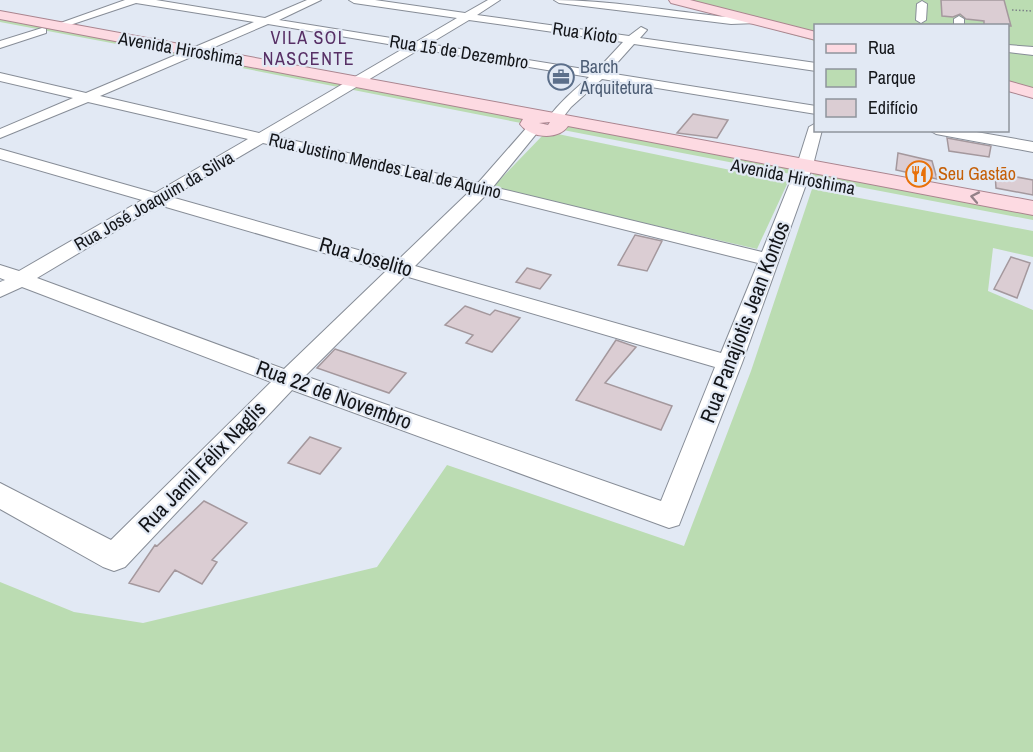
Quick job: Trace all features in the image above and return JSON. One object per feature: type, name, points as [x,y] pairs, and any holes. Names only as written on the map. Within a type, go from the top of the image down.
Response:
[{"type":"main road","points":[[674,0],[684,0]]},
{"type":"main road","points":[[674,0],[814,35]]},
{"type":"main road","points":[[700,0],[814,28]]},
{"type":"main road","name":"Avenida Hiroshima","points":[[0,15],[49,28],[547,121],[802,172],[1033,223]]},
{"type":"main road","name":"Avenida Hiroshima","points":[[0,23],[49,28]]},
{"type":"main road","name":"Avenida Hiroshima","points":[[802,172],[1033,208]]},
{"type":"street","name":"Rua 15 de Dezembro","points":[[136,0],[814,110]]},
{"type":"street","points":[[0,45],[136,0]]},
{"type":"street","points":[[0,134],[316,0]]},
{"type":"street","name":"Rua Kioto","points":[[354,0],[814,67]]},
{"type":"street","name":"Rua José Joaquim da Silva","points":[[7,280],[159,198],[495,0]]},
{"type":"street","points":[[559,0],[660,7],[731,21],[757,20]]},
{"type":"street","name":"Rua Jamil Félix Naglis","points":[[0,495],[114,557],[288,379],[482,189],[519,148],[599,75],[633,40],[660,7],[674,0]]},
{"type":"street","points":[[921,20],[922,4]]},
{"type":"street","points":[[1009,49],[1033,51]]},
{"type":"street","name":"Rua Justino Mendes Leal de Aquino","points":[[0,77],[482,189],[770,260]]},
{"type":"street","name":"Rua Panajiotis Jean Kontos","points":[[669,516],[770,260],[814,132]]},
{"type":"street","points":[[947,132],[1033,147]]},
{"type":"street","name":"Rua Joselito","points":[[0,154],[730,363]]},
{"type":"street","name":"Rua 22 de Novembro","points":[[7,280],[669,516]]},
{"type":"path","points":[[1012,10],[1033,11]]},
{"type":"green space","points":[[681,0],[1033,0],[1033,96],[1009,86],[1009,24],[814,24],[814,41],[746,22]]},
{"type":"green space","points":[[0,17],[183,52],[175,55],[0,22]]},
{"type":"green space","points":[[193,54],[533,118],[526,124],[186,57]]},
{"type":"green space","points":[[568,125],[792,169],[791,174],[563,130]]},
{"type":"green space","points":[[553,133],[788,182],[757,249],[492,188],[543,135]]},
{"type":"green space","points":[[815,173],[1033,214],[1033,220],[812,178]]},
{"type":"green space","points":[[812,189],[1033,231],[1033,257],[993,248],[988,291],[1033,310],[1033,752],[0,752],[0,582],[74,612],[143,623],[377,567],[447,465],[684,546],[751,371]]},
{"type":"building","points":[[941,0],[1004,0],[1011,26],[1009,24],[984,24],[984,21],[966,19],[960,14],[953,17],[942,16]]},
{"type":"building","points":[[693,114],[728,120],[717,138],[677,133]]},
{"type":"building","points":[[947,138],[991,146],[989,157],[949,151]]},
{"type":"building","points":[[898,153],[932,161],[937,179],[896,170]]},
{"type":"building","points":[[995,173],[1033,180],[1033,195],[996,188]]},
{"type":"building","points":[[635,235],[662,241],[647,271],[618,265]]},
{"type":"building","points":[[1011,257],[1030,263],[1017,298],[994,289]]},
{"type":"building","points":[[527,268],[551,275],[540,289],[516,282]]},
{"type":"building","points":[[465,306],[490,315],[495,310],[520,318],[492,352],[466,343],[473,335],[445,325]]},
{"type":"building","points":[[616,340],[636,347],[605,383],[672,406],[661,430],[576,400]]},
{"type":"building","points":[[335,349],[406,373],[389,393],[317,368]]},
{"type":"building","points":[[310,437],[341,448],[320,474],[288,463]]},
{"type":"building","points":[[204,501],[247,523],[212,560],[217,562],[202,584],[175,570],[159,592],[129,583],[155,545],[157,546]]},
{"type":"place","name":"Barch Arquitetura","points":[[561,77]]},
{"type":"place","name":"Seu Gastão","points":[[919,174]]},
{"type":"district","name":"VILA SOL NASCENTE","points":[[309,48]]}]
